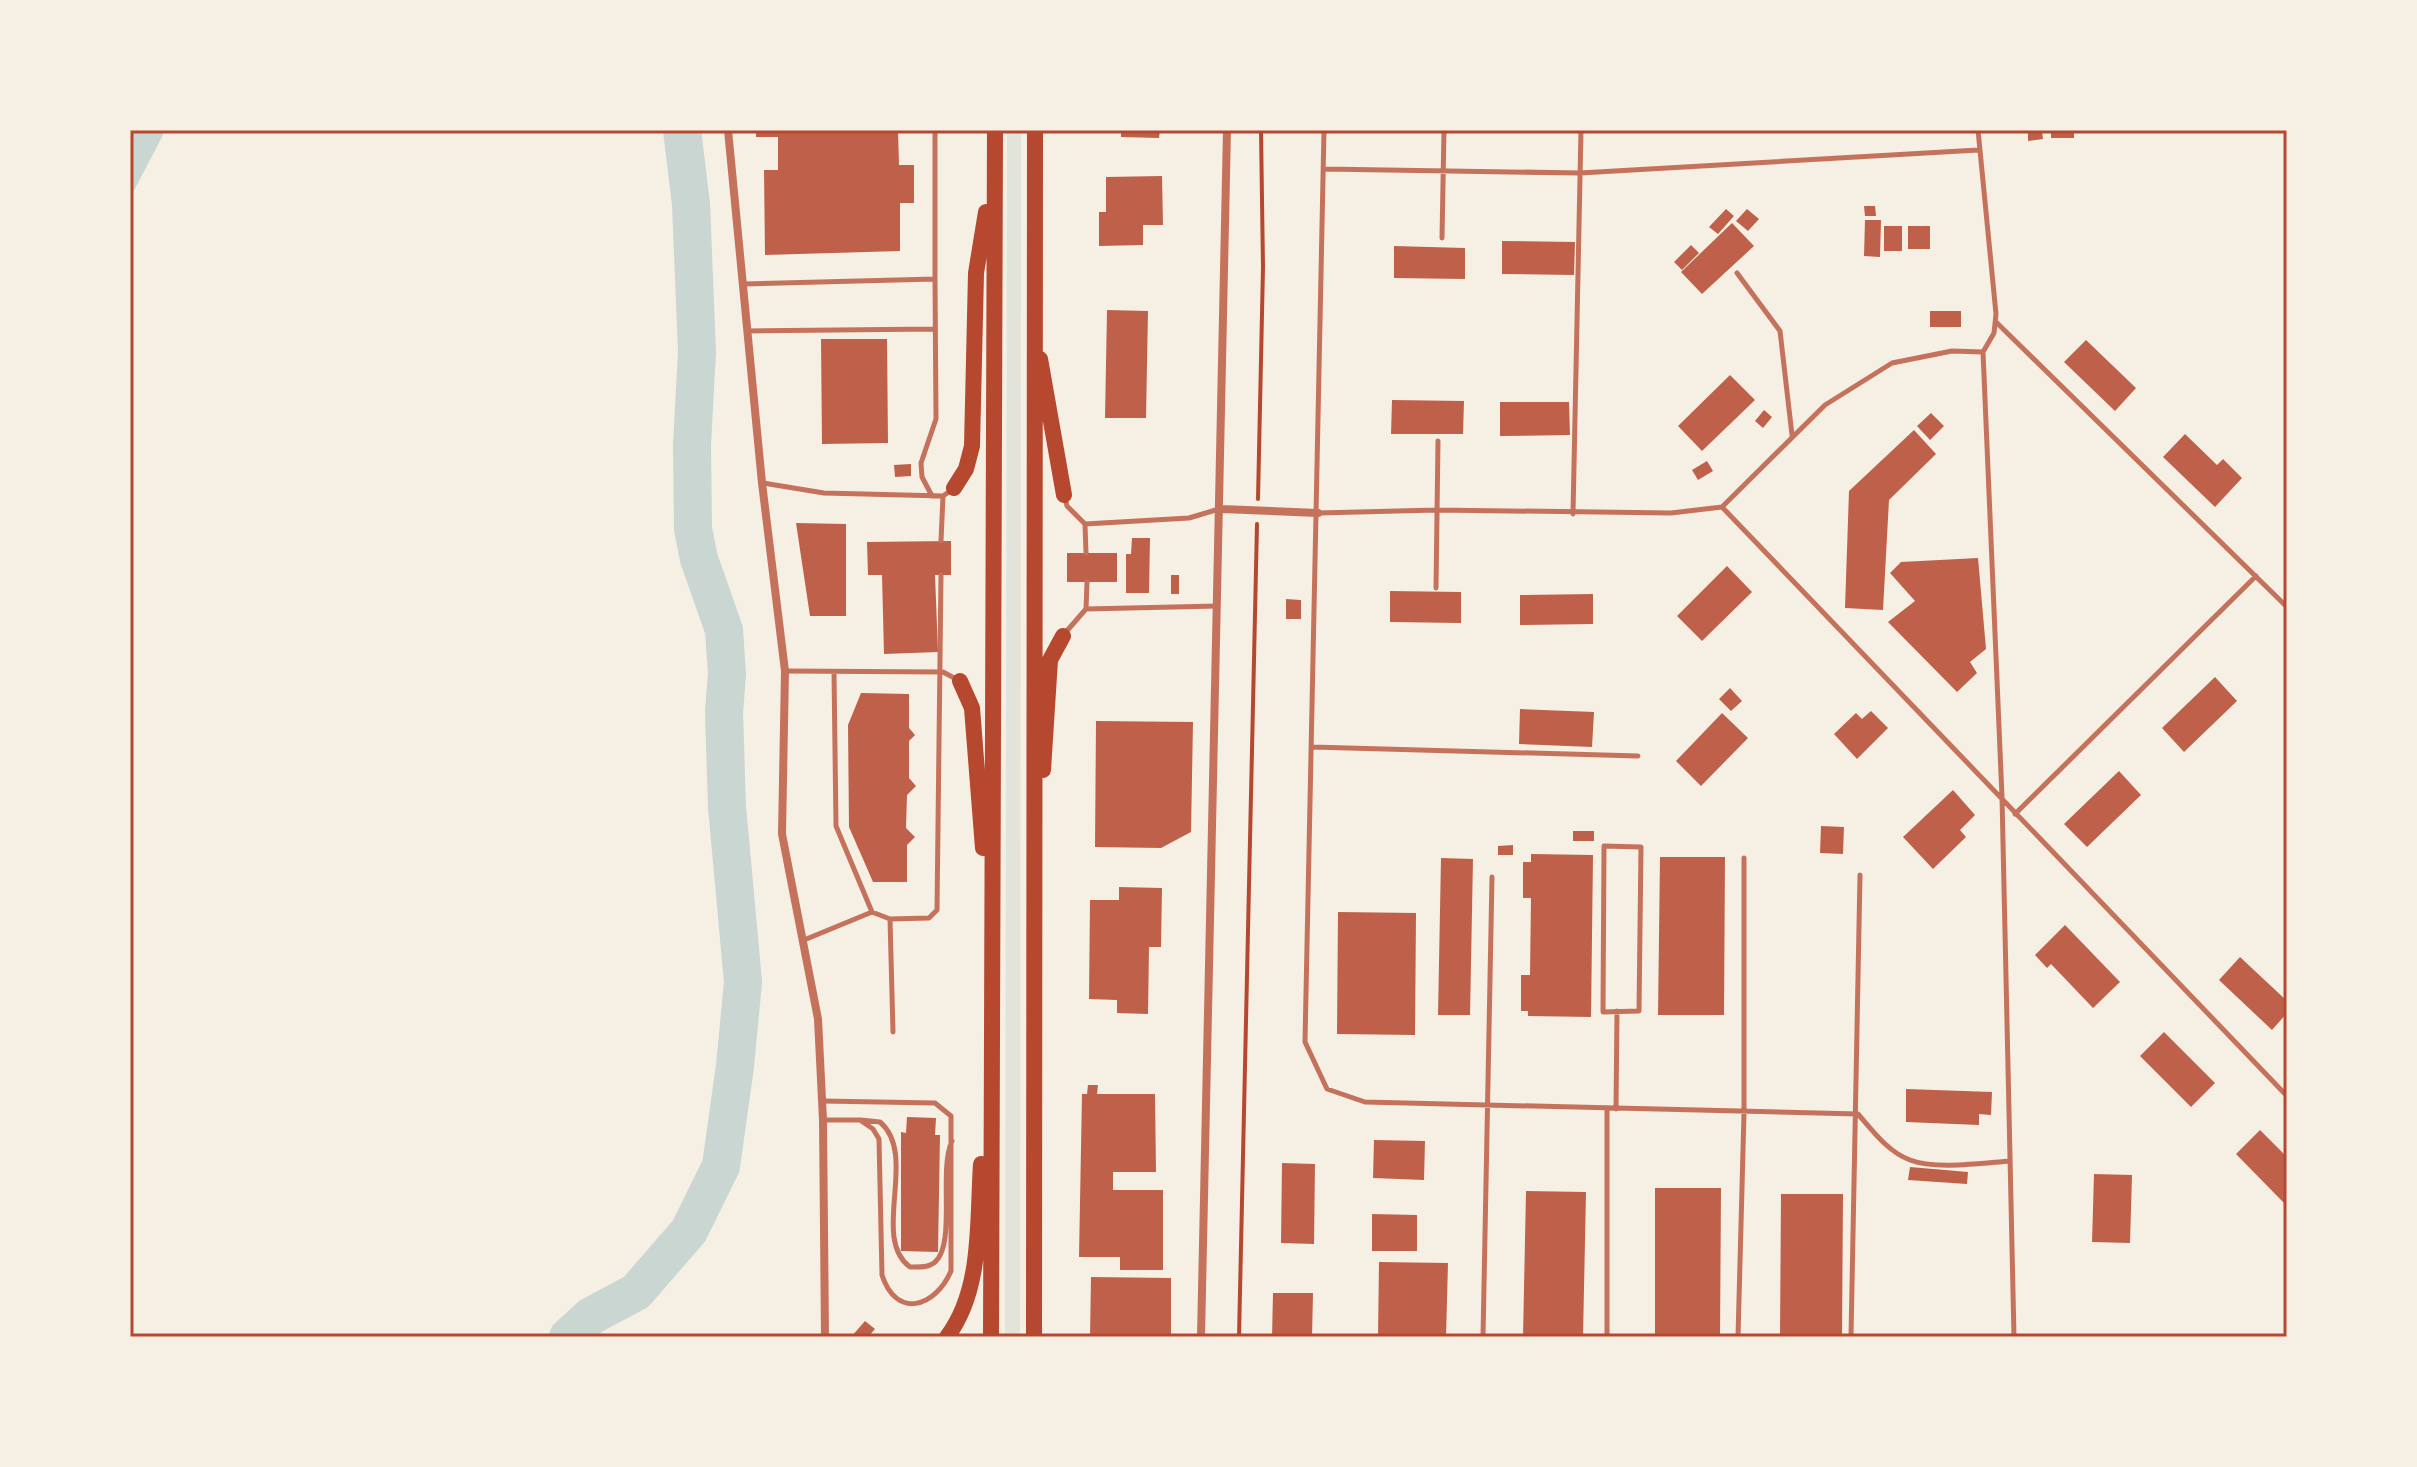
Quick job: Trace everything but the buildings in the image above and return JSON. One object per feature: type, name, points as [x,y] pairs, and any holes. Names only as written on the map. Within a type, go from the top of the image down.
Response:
[{"type":"highway","points":[[991,1337],[995,130]]},
{"type":"highway","points":[[1034,1337],[1032,307],[1035,130]]},
{"type":"highway","points":[[949,492],[966,469],[972,446],[976,273],[995,160]]},
{"type":"highway","points":[[1032,307],[1064,495]]},
{"type":"highway","points":[[1034,940],[1050,660],[1063,636]]},
{"type":"highway","points":[[960,681],[972,708],[992,947]]},
{"type":"highway","points":[[947,1337],[965,1304],[973,1280],[991,1031]]},
{"type":"street","points":[[728,130],[762,483],[785,671],[782,834],[818,1019],[823,1120],[825,1337]]},
{"type":"street","points":[[1201,1337],[1227,130]]},
{"type":"street","points":[[1221,509],[1318,513]]},
{"type":"lane","points":[[932,496],[922,477],[921,463],[936,419],[935,130]]},
{"type":"lane","points":[[1324,130],[1305,1042],[1327,1089],[1365,1102],[1858,1114],[1883,1142],[1910,1161],[1956,1164],[2010,1161]]},
{"type":"lane","points":[[1442,238],[1444,130]]},
{"type":"lane","points":[[1573,514],[1581,130]]},
{"type":"lane","points":[[1978,130],[1996,321],[1994,333],[1983,352],[2002,797],[2014,1337]]},
{"type":"lane","points":[[1324,169],[1580,173],[1978,150]]},
{"type":"lane","points":[[1737,273],[1780,331],[1792,435]]},
{"type":"lane","points":[[743,284],[935,279]]},
{"type":"lane","points":[[1996,321],[2287,607]]},
{"type":"lane","points":[[748,331],[935,329]]},
{"type":"lane","points":[[1318,513],[1437,510],[1671,513],[1722,507],[1825,405],[1892,363],[1952,351],[1983,352]]},
{"type":"lane","points":[[1436,588],[1438,441]]},
{"type":"lane","points":[[762,483],[824,493],[932,496],[949,492],[941,541]]},
{"type":"lane","points":[[1064,495],[1067,506],[1085,524],[1086,553]]},
{"type":"lane","points":[[1722,507],[2287,1096]]},
{"type":"lane","points":[[1085,524],[1189,518],[1221,509]]},
{"type":"lane","points":[[803,940],[872,912],[890,919],[929,918],[937,910],[943,672],[941,575]]},
{"type":"lane","points":[[2015,814],[2256,576]]},
{"type":"lane","points":[[1063,636],[1086,609],[1087,582]]},
{"type":"lane","points":[[1086,609],[1218,606]]},
{"type":"lane","points":[[785,671],[943,672],[960,681]]},
{"type":"lane","points":[[834,672],[836,826],[872,912]]},
{"type":"lane","points":[[1313,747],[1638,756]]},
{"type":"lane","points":[[1604,846],[1641,847],[1639,1011],[1617,1011],[1603,1012],[1604,846]]},
{"type":"lane","points":[[1738,1337],[1744,1113],[1744,858]]},
{"type":"lane","points":[[1851,1337],[1858,1114],[1860,875]]},
{"type":"lane","points":[[1483,1337],[1492,877]]},
{"type":"lane","points":[[890,919],[893,1032]]},
{"type":"lane","points":[[1616,1109],[1617,1011]]},
{"type":"lane","points":[[822,1101],[935,1103],[951,1116],[951,1271],[944,1287],[934,1298],[918,1303],[899,1302],[887,1292],[882,1275],[879,1139],[873,1129],[860,1120]]},
{"type":"lane","points":[[1607,1109],[1607,1337]]},
{"type":"lane","points":[[823,1120],[880,1122],[892,1138],[896,1251],[910,1267],[924,1267],[936,1262],[944,1245],[945,1156],[953,1139]]},
{"type":"path","points":[[1239,1337],[1263,267],[1261,130]]},
{"type":"shaded area","points":[[130,130],[162,130],[163,135],[130,198]]},
{"type":"shaded area","points":[[1007,130],[1021,130],[1020,1337],[1005,1337]]},
{"type":"waterway","points":[[568,1337],[591,1316],[636,1292],[689,1231],[721,1166],[743,982],[727,807],[724,630],[699,559],[693,529],[692,445],[697,352],[691,204],[682,130]]}]
